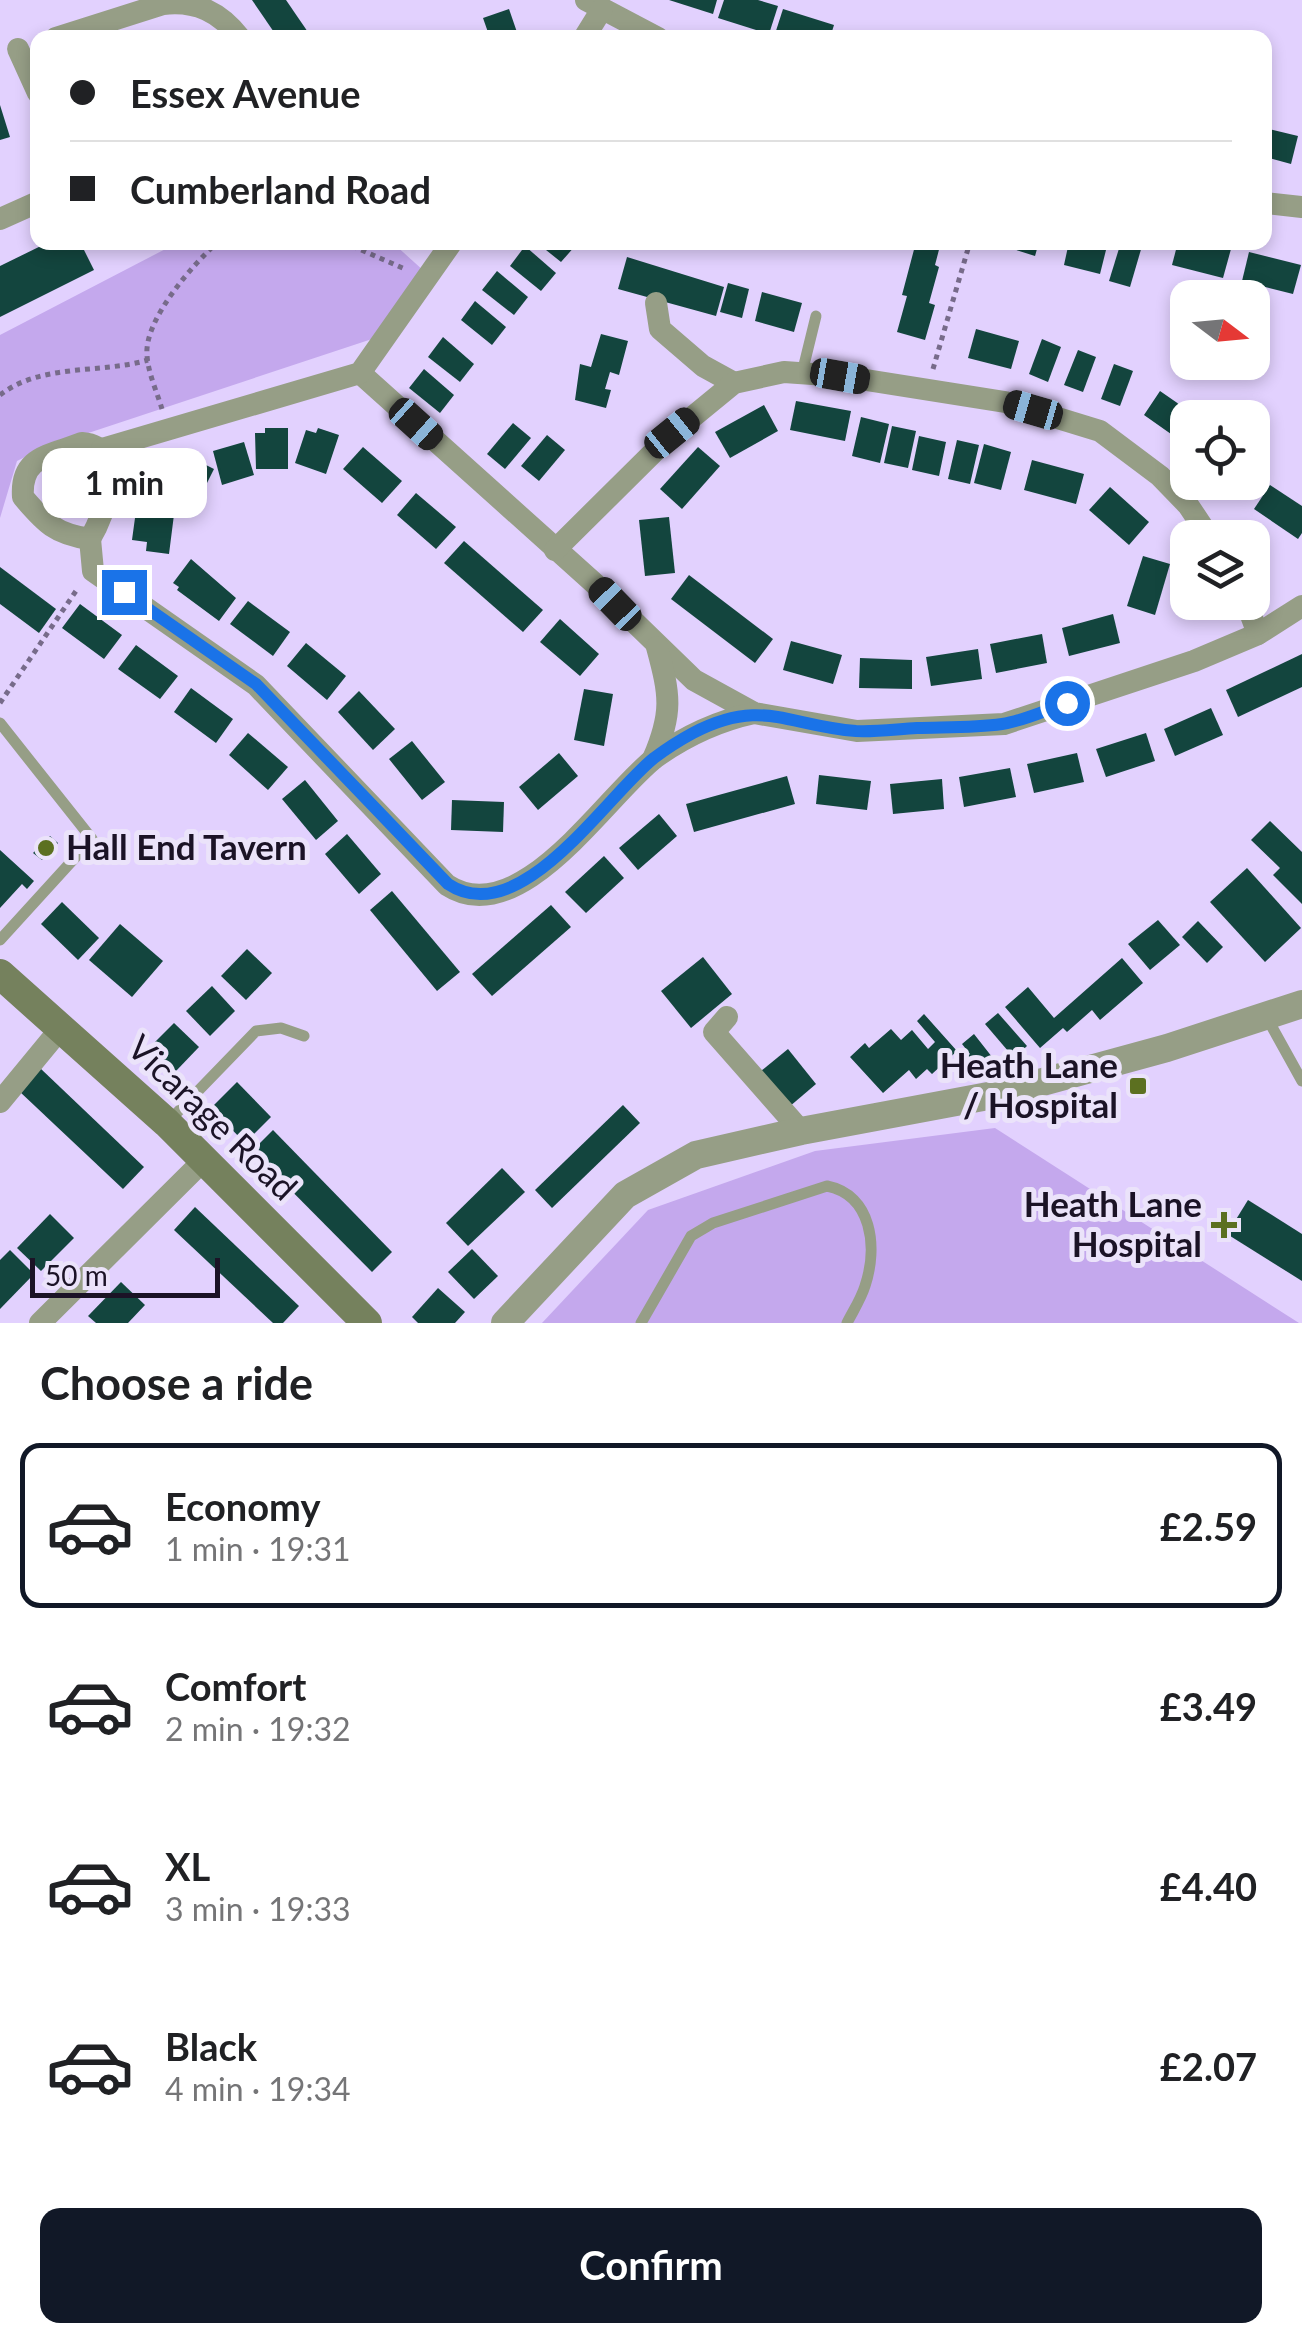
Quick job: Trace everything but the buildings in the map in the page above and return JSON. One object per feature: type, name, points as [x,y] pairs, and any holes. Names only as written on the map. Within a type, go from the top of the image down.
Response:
[{"type":"main road","name":"Vicarage Road","points":[[0,974],[205,1159],[367,1323]]},
{"type":"street","points":[[81,30],[181,2],[223,18],[233,30]]},
{"type":"street","points":[[586,30],[594,5],[642,30]]},
{"type":"street","points":[[19,49],[30,74]]},
{"type":"street","points":[[1272,204],[1302,207]]},
{"type":"street","points":[[0,218],[30,205]]},
{"type":"street","points":[[102,449],[360,373],[446,250]]},
{"type":"street","points":[[656,303],[660,330],[702,366],[734,382]]},
{"type":"street","points":[[555,550],[672,433],[734,382],[784,372],[840,376],[1005,402],[1100,431],[1160,476],[1198,520]]},
{"type":"street","points":[[360,373],[594,583],[694,680],[754,713],[857,731],[1004,724],[1194,661],[1258,634],[1302,606]]},
{"type":"street","points":[[90,539],[53,529],[22,498],[22,482],[30,466],[43,456],[82,443],[96,444],[102,449],[108,455],[110,469],[104,508],[90,539],[93,571],[256,684],[459,892],[492,893],[526,881],[578,836],[653,759],[720,720],[754,713]]},
{"type":"street","points":[[1253,620],[1258,634]]},
{"type":"street","points":[[653,759],[666,729],[669,691],[657,647]]},
{"type":"street","points":[[505,1323],[625,1195],[696,1155],[999,1094],[1267,1018],[1302,1004]]},
{"type":"street","points":[[727,1017],[714,1032],[801,1131]]},
{"type":"street","points":[[0,1102],[61,1028]]},
{"type":"street","points":[[40,1323],[205,1159]]},
{"type":"lane","points":[[802,373],[816,316]]},
{"type":"lane","points":[[0,723],[92,839],[0,940]]},
{"type":"lane","points":[[1267,1018],[1302,1080]]},
{"type":"lane","points":[[167,1123],[256,1031],[280,1028],[304,1036]]},
{"type":"lane","points":[[641,1323],[691,1236],[714,1224],[827,1186],[856,1198],[866,1218],[870,1239],[865,1287],[847,1323]]},
{"type":"path","points":[[163,411],[148,360],[148,344],[184,275],[210,250]]},
{"type":"path","points":[[361,250],[410,271]]},
{"type":"path","points":[[941,343],[968,250]]},
{"type":"path","points":[[0,394],[16,382],[42,375],[129,366],[148,360]]},
{"type":"path","points":[[0,703],[66,602],[93,571]]},
{"type":"shaded area","points":[[164,250],[401,250],[425,272],[372,339],[43,448],[17,461],[0,518],[0,335]]},
{"type":"shaded area","points":[[995,1128],[1299,1323],[542,1323],[648,1210],[815,1151]]},
{"type":"place","name":"Hall End Tavern","points":[[46,848]]},
{"type":"place","name":"Heath Lane / Hospital","points":[[1138,1086]]},
{"type":"place","name":"Heath Lane Hospital","points":[[1224,1225]]},
{"type":"route","points":[[124,592],[256,684],[459,892],[492,893],[526,881],[578,836],[653,759],[720,720],[754,713],[857,731],[930,728],[1004,724],[1067,703]]}]
